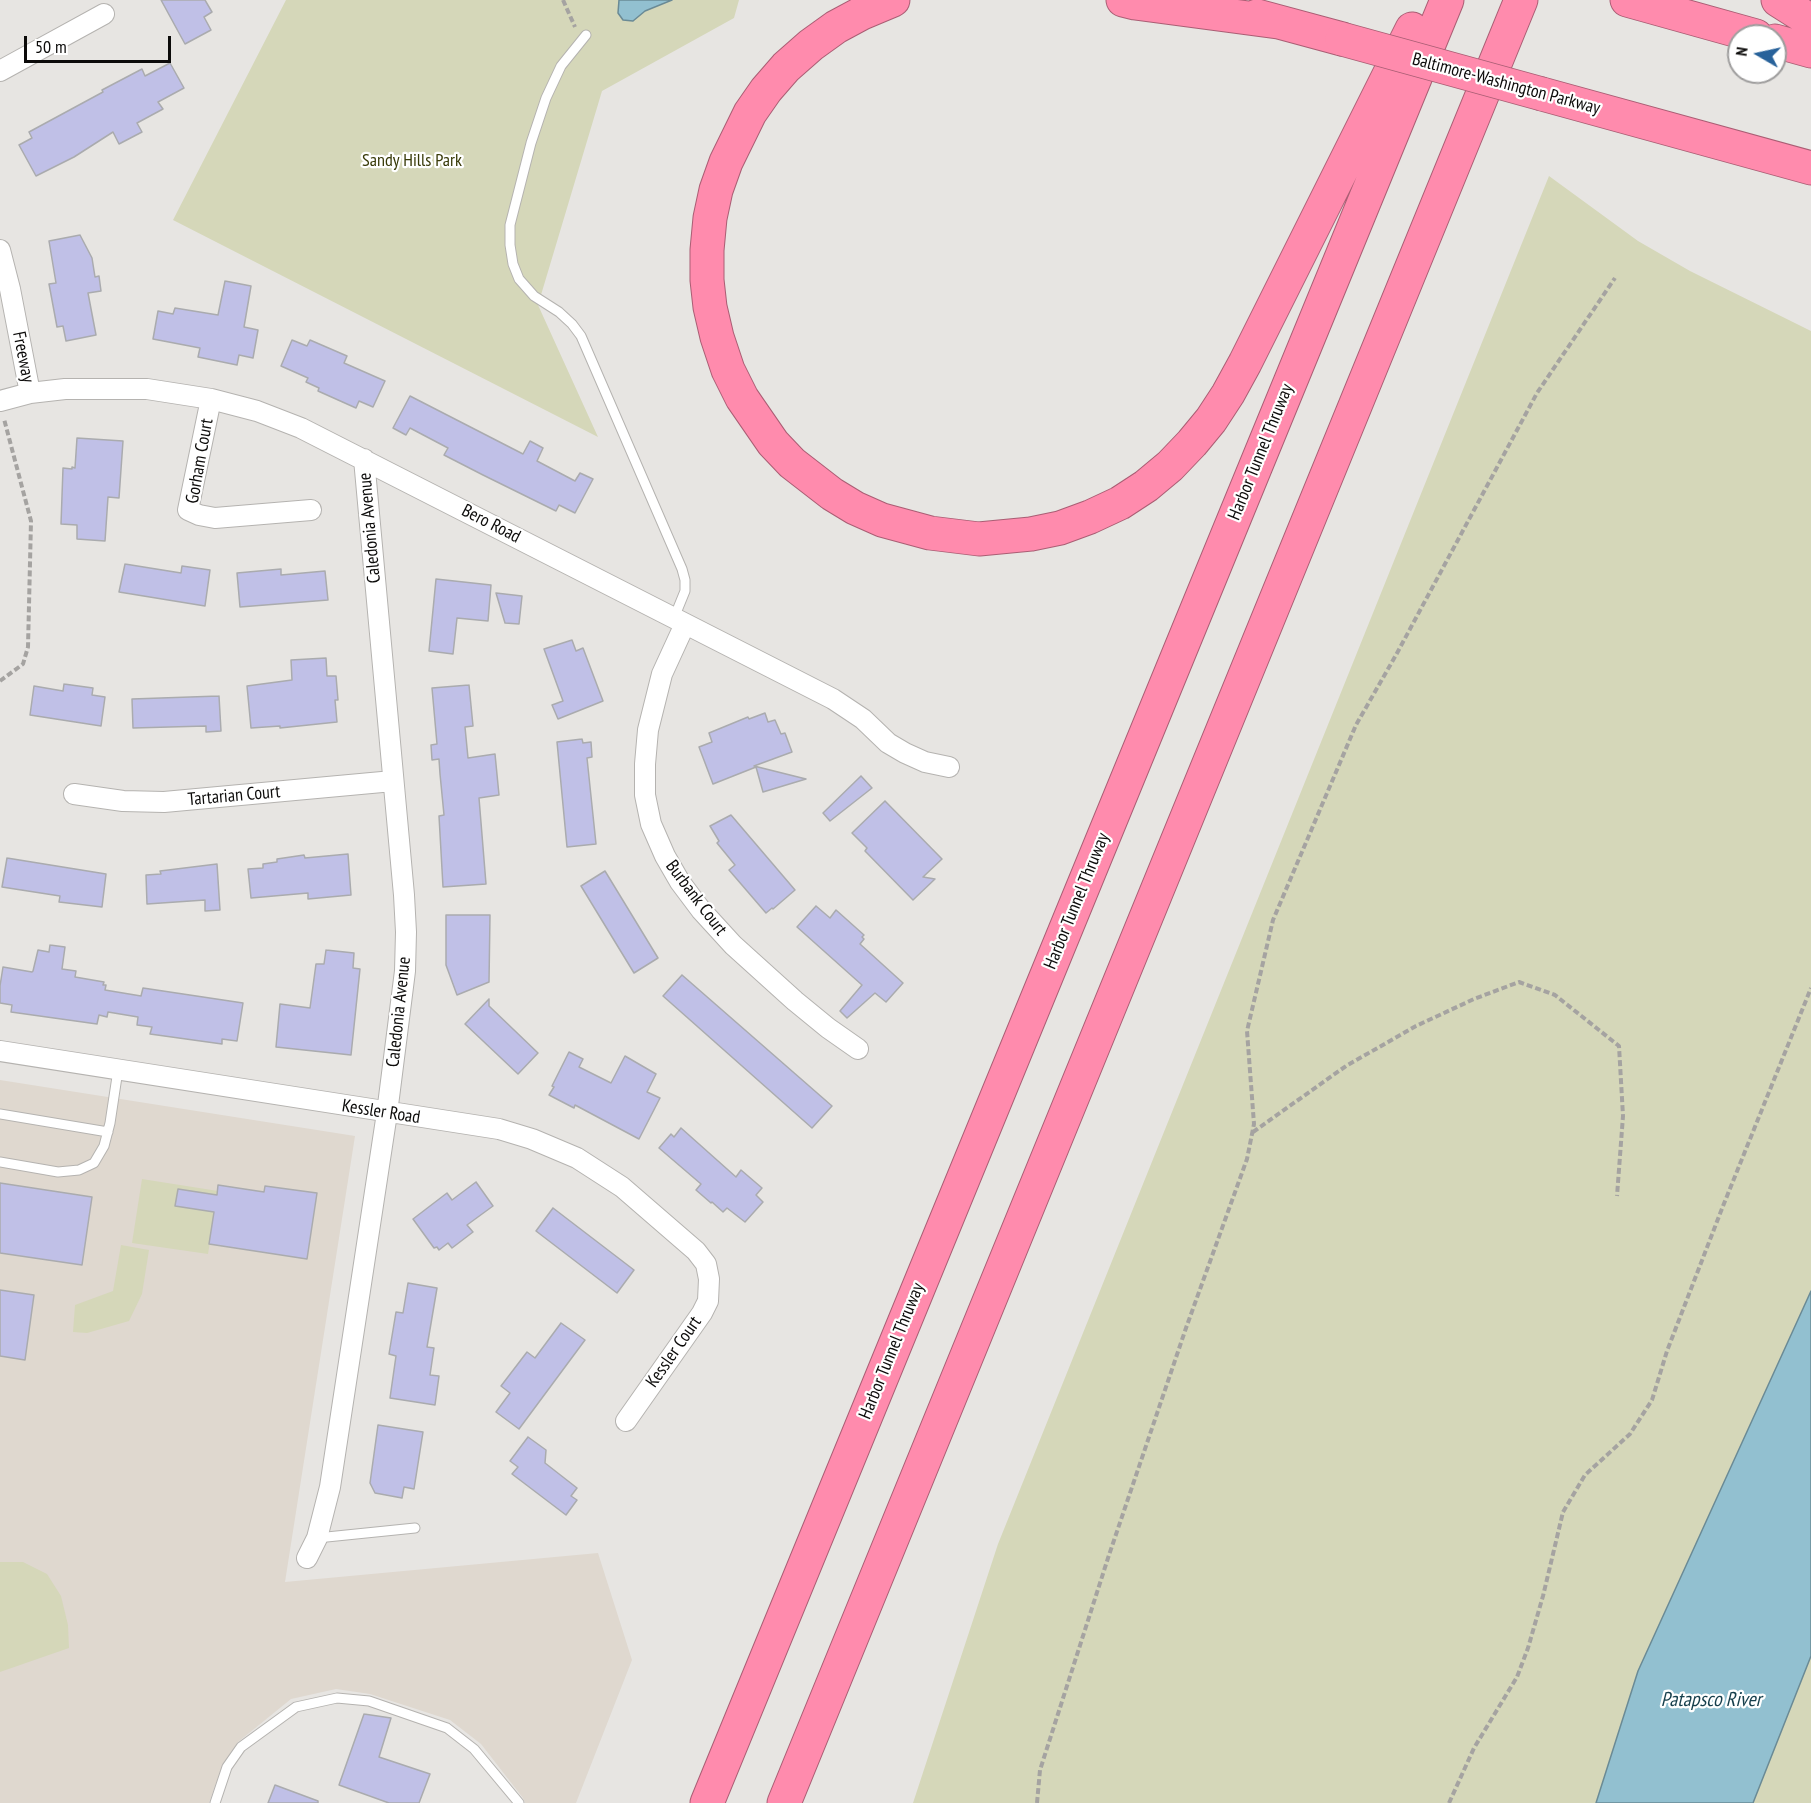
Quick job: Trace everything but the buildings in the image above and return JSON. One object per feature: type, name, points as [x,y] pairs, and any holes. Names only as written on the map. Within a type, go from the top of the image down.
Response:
[{"type":"highway","points":[[892,0],[836,27],[810,45],[766,90],[750,113],[726,162],[716,190],[710,219],[707,280],[710,307],[728,370],[742,398],[773,443],[792,463],[832,494],[855,508],[882,520],[930,533],[979,539],[1060,528],[1090,517],[1120,503],[1146,486],[1192,443],[1211,420],[1245,363],[1426,0]]},
{"type":"highway","points":[[1123,0],[1278,22]]},
{"type":"highway","name":"Baltimore-Washington Parkway","points":[[1200,0],[1811,168]]},
{"type":"highway","name":"Harbor Tunnel Thruway","points":[[707,1803],[1447,0]]},
{"type":"highway","points":[[784,1803],[1521,0]]},
{"type":"highway","points":[[1627,0],[1727,28]]},
{"type":"highway","points":[[1778,0],[1811,21]]},
{"type":"highway","points":[[1787,44],[1811,51]]},
{"type":"street","points":[[0,71],[104,14]]},
{"type":"street","name":"Freeway","points":[[0,250],[30,393]]},
{"type":"street","name":"Bero Road","points":[[1,407],[30,393],[65,389],[147,389],[211,399],[257,411],[301,428],[364,459],[833,699],[863,719],[888,743],[925,762],[948,767]]},
{"type":"street","name":"Gorham Court","points":[[211,399],[188,510],[215,518],[311,510]]},
{"type":"street","name":"Caledonia Avenue","points":[[307,1558],[317,1538],[330,1487],[387,1113],[405,971],[406,932],[364,459]]},
{"type":"street","name":"Burbank Court","points":[[680,621],[662,674],[648,730],[645,795],[651,824],[680,882],[701,910],[733,945],[795,1001],[858,1049]]},
{"type":"street","name":"Tartarian Court","points":[[74,794],[123,801],[164,801],[393,781]]},
{"type":"street","name":"Kessler Road","points":[[0,1051],[498,1130],[532,1139],[577,1158],[622,1187],[696,1251],[706,1264],[709,1279]]},
{"type":"street","name":"Kessler Court","points":[[626,1421],[702,1312],[708,1301],[709,1279]]},
{"type":"lane","points":[[584,38],[561,66],[546,98],[531,143],[510,225],[510,246],[513,264],[519,279],[534,296],[559,312],[581,336],[682,569],[685,591],[680,621]]},
{"type":"lane","points":[[0,1162],[58,1172],[79,1170],[94,1163],[104,1146],[108,1132],[118,1070]]},
{"type":"lane","points":[[0,1114],[108,1132]]},
{"type":"lane","points":[[317,1538],[415,1528]]},
{"type":"lane","points":[[215,1803],[227,1767],[241,1747],[296,1707],[337,1698],[369,1701],[447,1728],[474,1749],[519,1803]]},
{"type":"path","points":[[563,0],[584,38]]},
{"type":"path","points":[[1037,1803],[1040,1770],[1095,1600],[1186,1328],[1247,1159],[1254,1124],[1247,1031],[1273,920],[1356,725],[1401,646],[1536,393],[1615,278]]},
{"type":"path","points":[[0,681],[23,664],[28,647],[32,521],[1,407]]},
{"type":"path","points":[[1252,1132],[1346,1066],[1416,1026],[1474,999],[1519,982],[1555,995],[1619,1046],[1623,1116],[1617,1196]]},
{"type":"path","points":[[1449,1803],[1474,1748],[1517,1677],[1544,1596],[1563,1512],[1585,1475],[1630,1434],[1652,1400],[1667,1351],[1811,988]]},
{"type":"shaded area","points":[[0,1080],[355,1136],[285,1582],[598,1553],[632,1660],[576,1803],[525,1803],[481,1744],[450,1720],[370,1694],[336,1689],[291,1699],[238,1742],[223,1764],[209,1803],[0,1803]]},
{"type":"green space","name":"Sandy Hills Park","points":[[286,0],[739,0],[734,18],[602,91],[538,305],[598,437],[173,220]]},
{"type":"green space","points":[[1549,176],[1638,241],[1690,271],[1811,331],[1811,1803],[913,1803],[998,1544]]},
{"type":"green space","points":[[142,1179],[218,1191],[208,1254],[132,1243]]},
{"type":"green space","points":[[121,1245],[149,1250],[142,1294],[129,1321],[87,1333],[73,1332],[75,1305],[113,1291]]},
{"type":"green space","points":[[0,1562],[23,1562],[47,1574],[61,1596],[68,1625],[69,1648],[0,1672]]},
{"type":"water","points":[[619,0],[672,0],[645,11],[633,21],[623,20],[618,13]]},
{"type":"water","name":"Patapsco River","points":[[1811,1291],[1811,1656],[1753,1803],[1596,1803],[1638,1671]]}]
